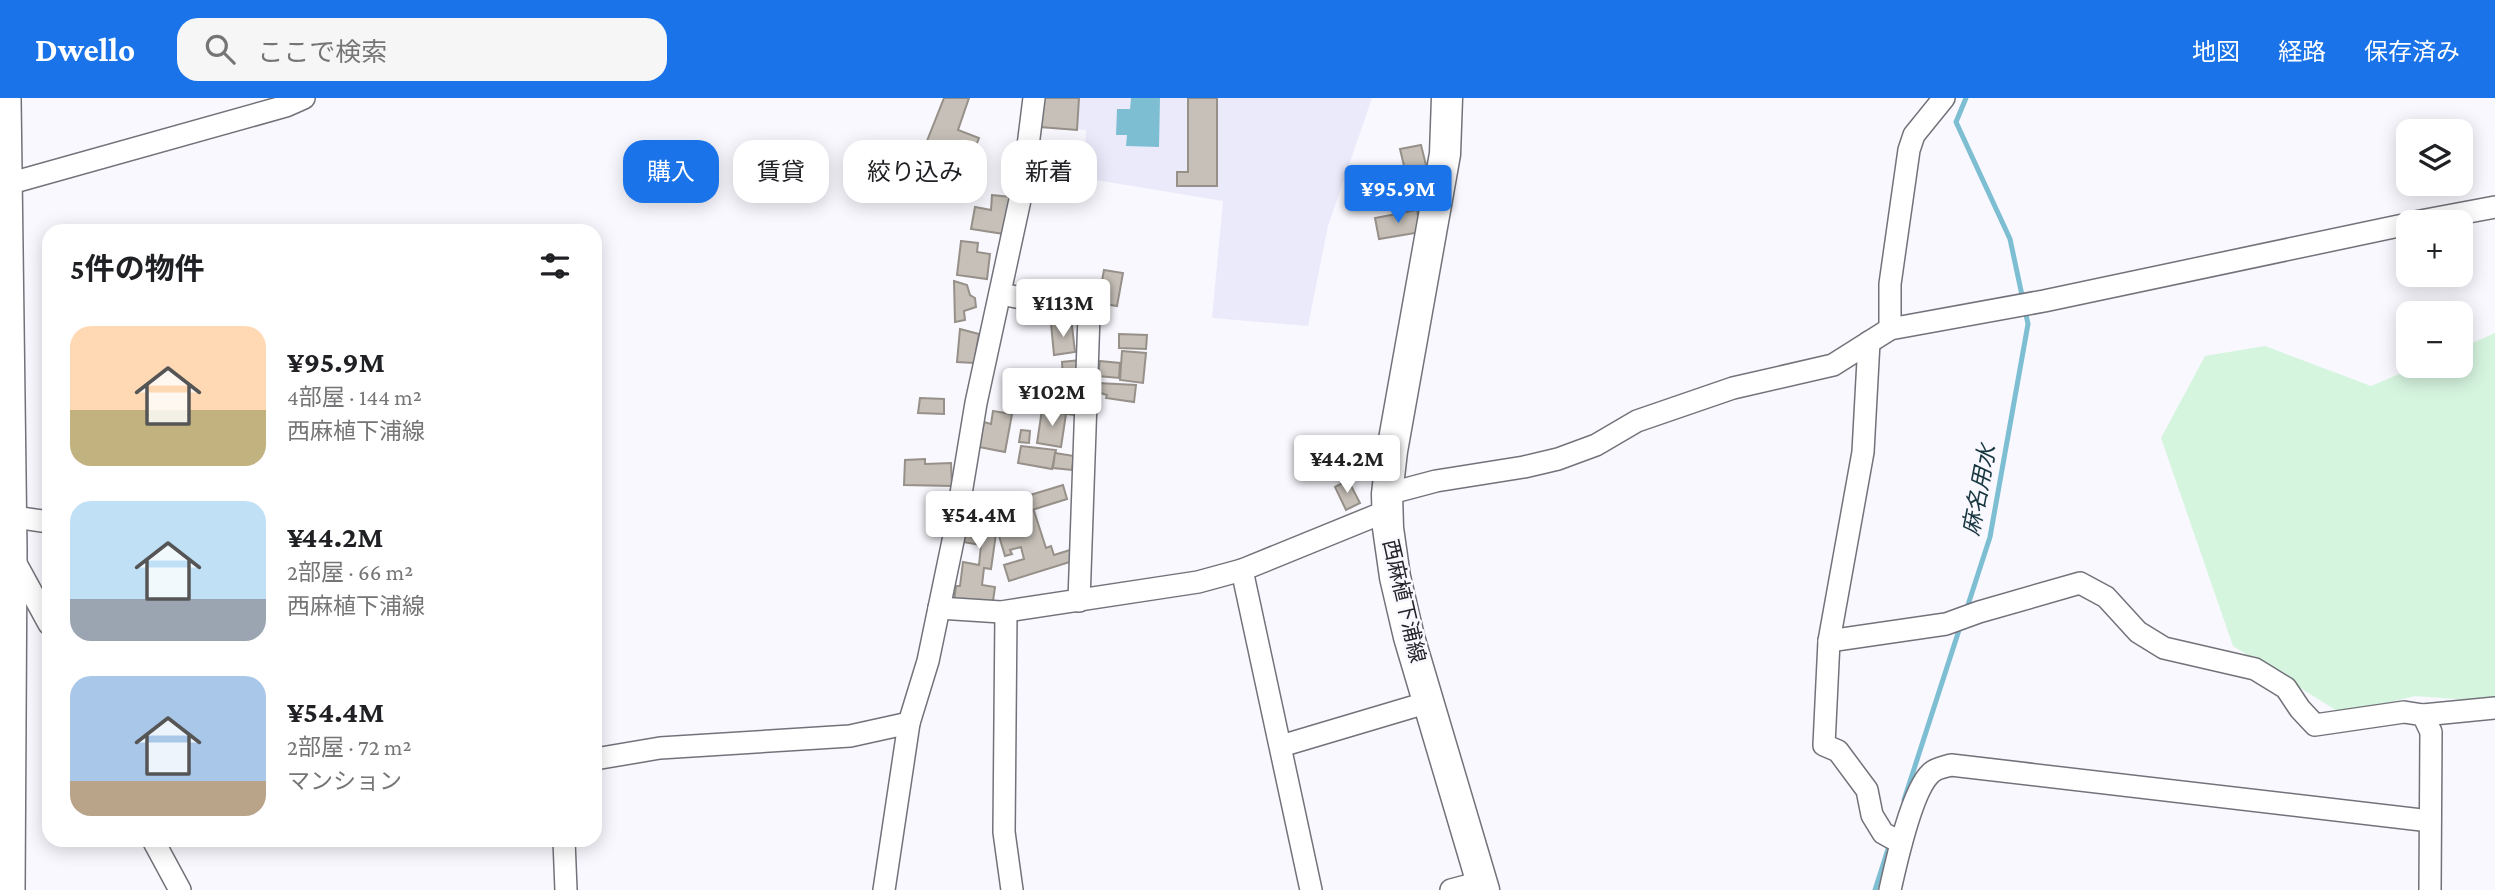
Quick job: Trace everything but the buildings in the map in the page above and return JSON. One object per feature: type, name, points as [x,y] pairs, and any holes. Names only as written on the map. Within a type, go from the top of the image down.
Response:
[{"type":"highway","points":[[3,98],[7,890]]},
{"type":"main road","name":"西麻植下浦線","points":[[1447,98],[1445,154],[1392,451],[1387,502],[1395,577],[1483,886]]},
{"type":"street","points":[[4,185],[286,106],[304,98]]},
{"type":"street","points":[[884,890],[909,723],[928,661],[954,537],[976,403],[1023,186],[1034,98]]},
{"type":"street","points":[[1890,329],[1890,284],[1909,150],[1914,135],[1944,98]]},
{"type":"street","points":[[2473,211],[2495,207]]},
{"type":"street","points":[[939,608],[1006,612],[1198,582],[1242,570],[1436,481],[1524,467],[1558,458],[1596,445],[1637,421],[1733,387],[1833,365],[1890,329],[2045,301],[2396,226]]},
{"type":"street","points":[[1000,294],[1084,309],[1089,316],[1079,601]]},
{"type":"street","points":[[1869,342],[1863,452],[1829,642],[1824,745],[1838,751],[1867,790],[1872,815],[1892,838]]},
{"type":"street","points":[[42,524],[4,534],[42,610]]},
{"type":"street","points":[[1242,570],[1311,890]]},
{"type":"street","points":[[1829,642],[1946,624],[2080,583],[2106,597],[2138,632],[2164,648],[2255,669],[2286,688],[2300,709],[2315,724],[2404,712],[2423,715],[2495,708]]},
{"type":"street","points":[[1006,612],[1004,832],[1012,890]]},
{"type":"street","points":[[1281,746],[1429,702]]},
{"type":"street","points":[[2423,715],[2431,732],[2430,890]]},
{"type":"street","points":[[602,758],[660,748],[850,736],[909,723]]},
{"type":"street","points":[[1890,890],[1892,838],[1932,771],[1951,765],[2430,821]]},
{"type":"street","points":[[157,847],[180,890]]},
{"type":"street","points":[[564,847],[566,890]]},
{"type":"street","points":[[1451,890],[1483,886]]},
{"type":"shaded area","points":[[1039,98],[1372,98],[1328,226],[1308,326],[1212,318],[1223,201],[1097,180],[1097,140],[1086,140],[1086,130],[1036,127]]},
{"type":"green space","points":[[2495,333],[2495,702],[2415,696],[2342,714],[2233,646],[2161,438],[2205,356],[2265,346],[2371,386],[2396,375],[2396,378],[2473,378],[2473,343]]},
{"type":"water","points":[[1131,98],[1160,98],[1159,147],[1126,146],[1127,135],[1116,135],[1117,109],[1130,109]]},
{"type":"waterway","name":"麻名用水","points":[[1966,98],[1956,122],[2010,239],[2023,300]]},
{"type":"waterway","name":"麻名用水","points":[[1966,611],[1990,537],[2028,324],[2025,310]]},
{"type":"waterway","name":"麻名用水","points":[[1904,800],[1960,627]]},
{"type":"waterway","name":"麻名用水","points":[[1875,890],[1890,843]]}]
